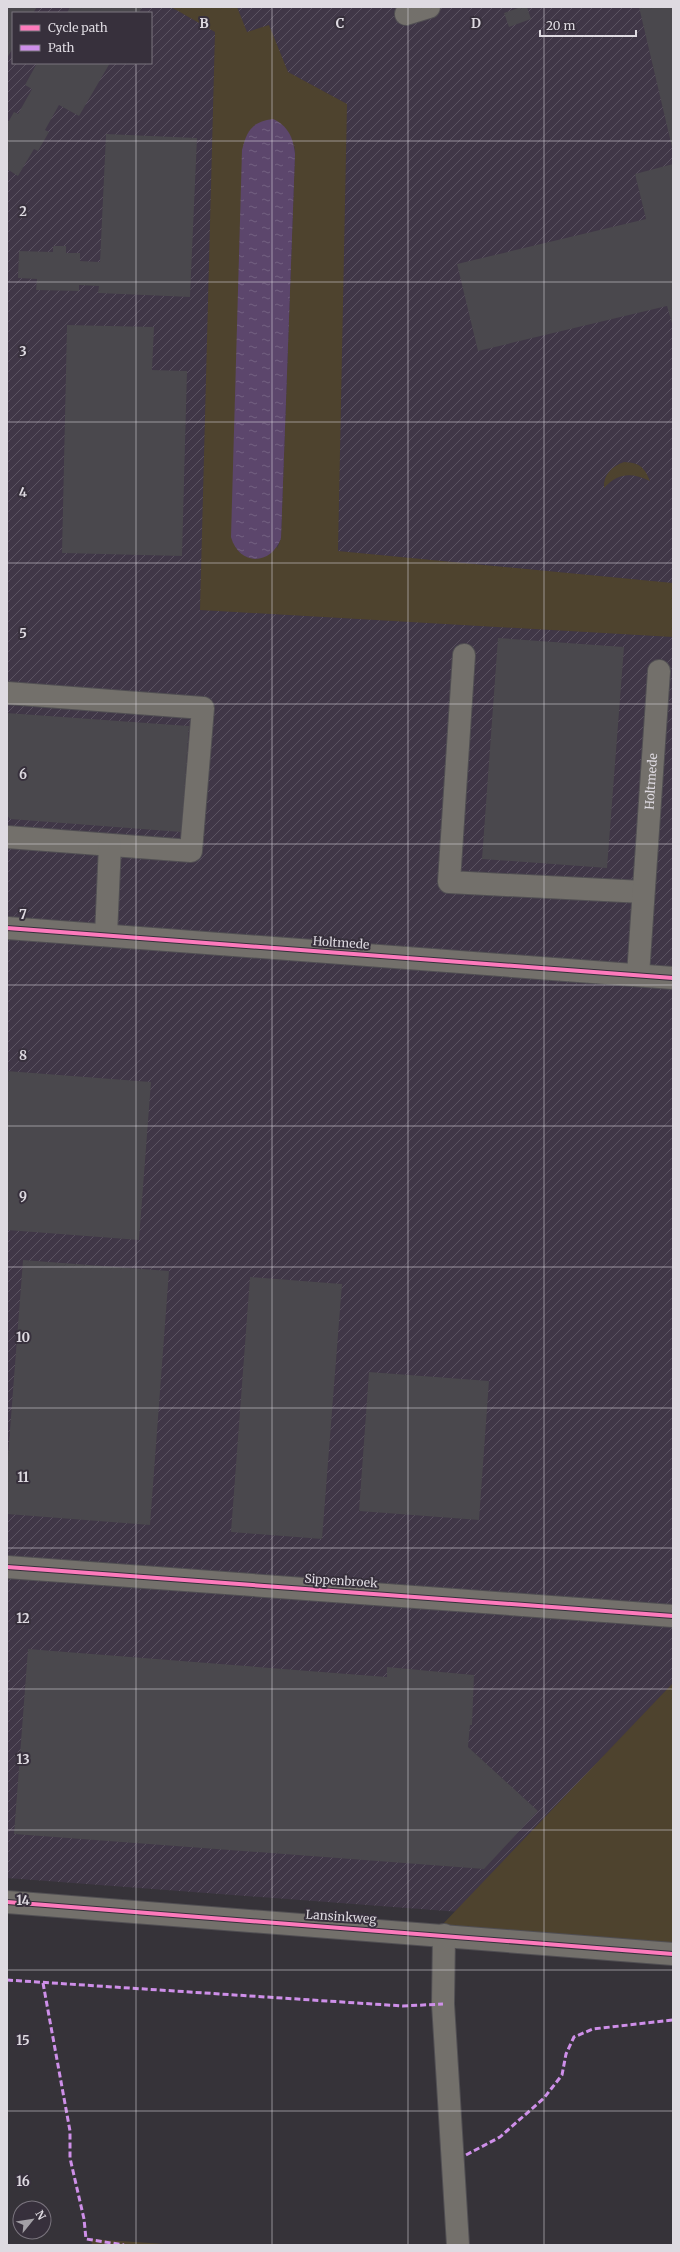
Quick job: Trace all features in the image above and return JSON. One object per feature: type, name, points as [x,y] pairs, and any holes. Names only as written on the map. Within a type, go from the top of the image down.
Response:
[{"type":"street","points":[[406,14],[429,7]]},
{"type":"street","points":[[464,655],[449,882],[643,892]]},
{"type":"street","name":"Holtmede","points":[[638,975],[660,672]]},
{"type":"street","points":[[7,693],[203,708],[191,851],[7,838]]},
{"type":"street","points":[[106,935],[110,845]]},
{"type":"street","name":"Holtmede","points":[[7,928],[673,978]]},
{"type":"street","name":"Sippenbroek","points":[[7,1567],[673,1616]]},
{"type":"street","name":"Lansinkweg","points":[[7,1902],[673,1954]]},
{"type":"street","points":[[444,1935],[443,2004],[458,2245]]},
{"type":"shaded area","points":[[7,7],[673,7],[673,1928],[7,1878]]},
{"type":"shaded area","points":[[171,7],[237,7],[247,32],[269,25],[288,72],[347,104],[338,551],[673,583],[673,637],[200,610],[215,32]],"holes":[[[294,142],[295,154],[281,538],[277,549]]]},
{"type":"shaded area","points":[[624,462],[634,463],[640,466],[646,472],[650,481],[631,475],[614,479],[604,488],[605,479],[609,472]]},
{"type":"shaded area","points":[[673,1683],[673,1944],[441,1926]]},
{"type":"shaded area","points":[[91,2239],[179,2245],[92,2245]]},
{"type":"water","points":[[273,119],[282,125],[289,133],[293,142],[295,154],[281,538],[270,554],[263,558],[255,559],[241,553],[235,547],[231,537],[242,150],[248,132],[255,125],[266,120]]},
{"type":"building","points":[[7,7],[37,7],[34,12],[12,12],[12,50],[7,58]]},
{"type":"building","points":[[70,7],[142,7],[140,12],[68,12]]},
{"type":"building","points":[[521,7],[527,7],[531,19],[509,27],[504,13]]},
{"type":"building","points":[[639,7],[673,7],[673,147],[672,147]]},
{"type":"building","points":[[36,64],[109,64],[79,116],[59,105],[45,130],[49,132],[38,151],[34,149],[18,176],[7,169],[7,124],[14,112],[18,114],[32,89],[25,85]]},
{"type":"building","points":[[106,134],[197,138],[190,297],[98,293],[99,286],[79,285],[79,291],[36,290],[37,279],[18,278],[19,251],[53,252],[53,246],[66,246],[66,253],[80,253],[80,261],[100,262]]},
{"type":"building","points":[[673,164],[673,327],[667,306],[478,351],[457,264],[646,219],[635,174]]},
{"type":"building","points":[[67,325],[154,327],[152,370],[187,371],[182,556],[62,553]]},
{"type":"building","points":[[498,638],[624,647],[607,868],[482,859]]},
{"type":"building","points":[[7,713],[189,726],[181,832],[10,819],[7,815]]},
{"type":"building","points":[[7,1071],[151,1082],[139,1240],[7,1230]]},
{"type":"building","points":[[23,1260],[169,1271],[150,1525],[7,1514],[7,1469]]},
{"type":"building","points":[[250,1277],[342,1284],[322,1539],[231,1532]]},
{"type":"building","points":[[369,1372],[489,1381],[479,1520],[359,1511]]},
{"type":"building","points":[[28,1649],[387,1677],[387,1667],[474,1675],[472,1725],[470,1725],[468,1747],[538,1811],[484,1869],[14,1834]]},
{"type":"marked path","points":[[7,1980],[403,2006],[443,2004]]},
{"type":"marked path","points":[[43,1983],[70,2131],[70,2158],[84,2219],[86,2239],[124,2245]]},
{"type":"marked path","points":[[466,2155],[500,2137],[544,2098],[562,2075],[566,2054],[574,2037],[593,2029],[673,2020]]},
{"type":"cycle path","points":[[7,928],[673,978]]},
{"type":"cycle path","points":[[7,1567],[673,1616]]},
{"type":"cycle path","points":[[7,1902],[673,1954]]}]
